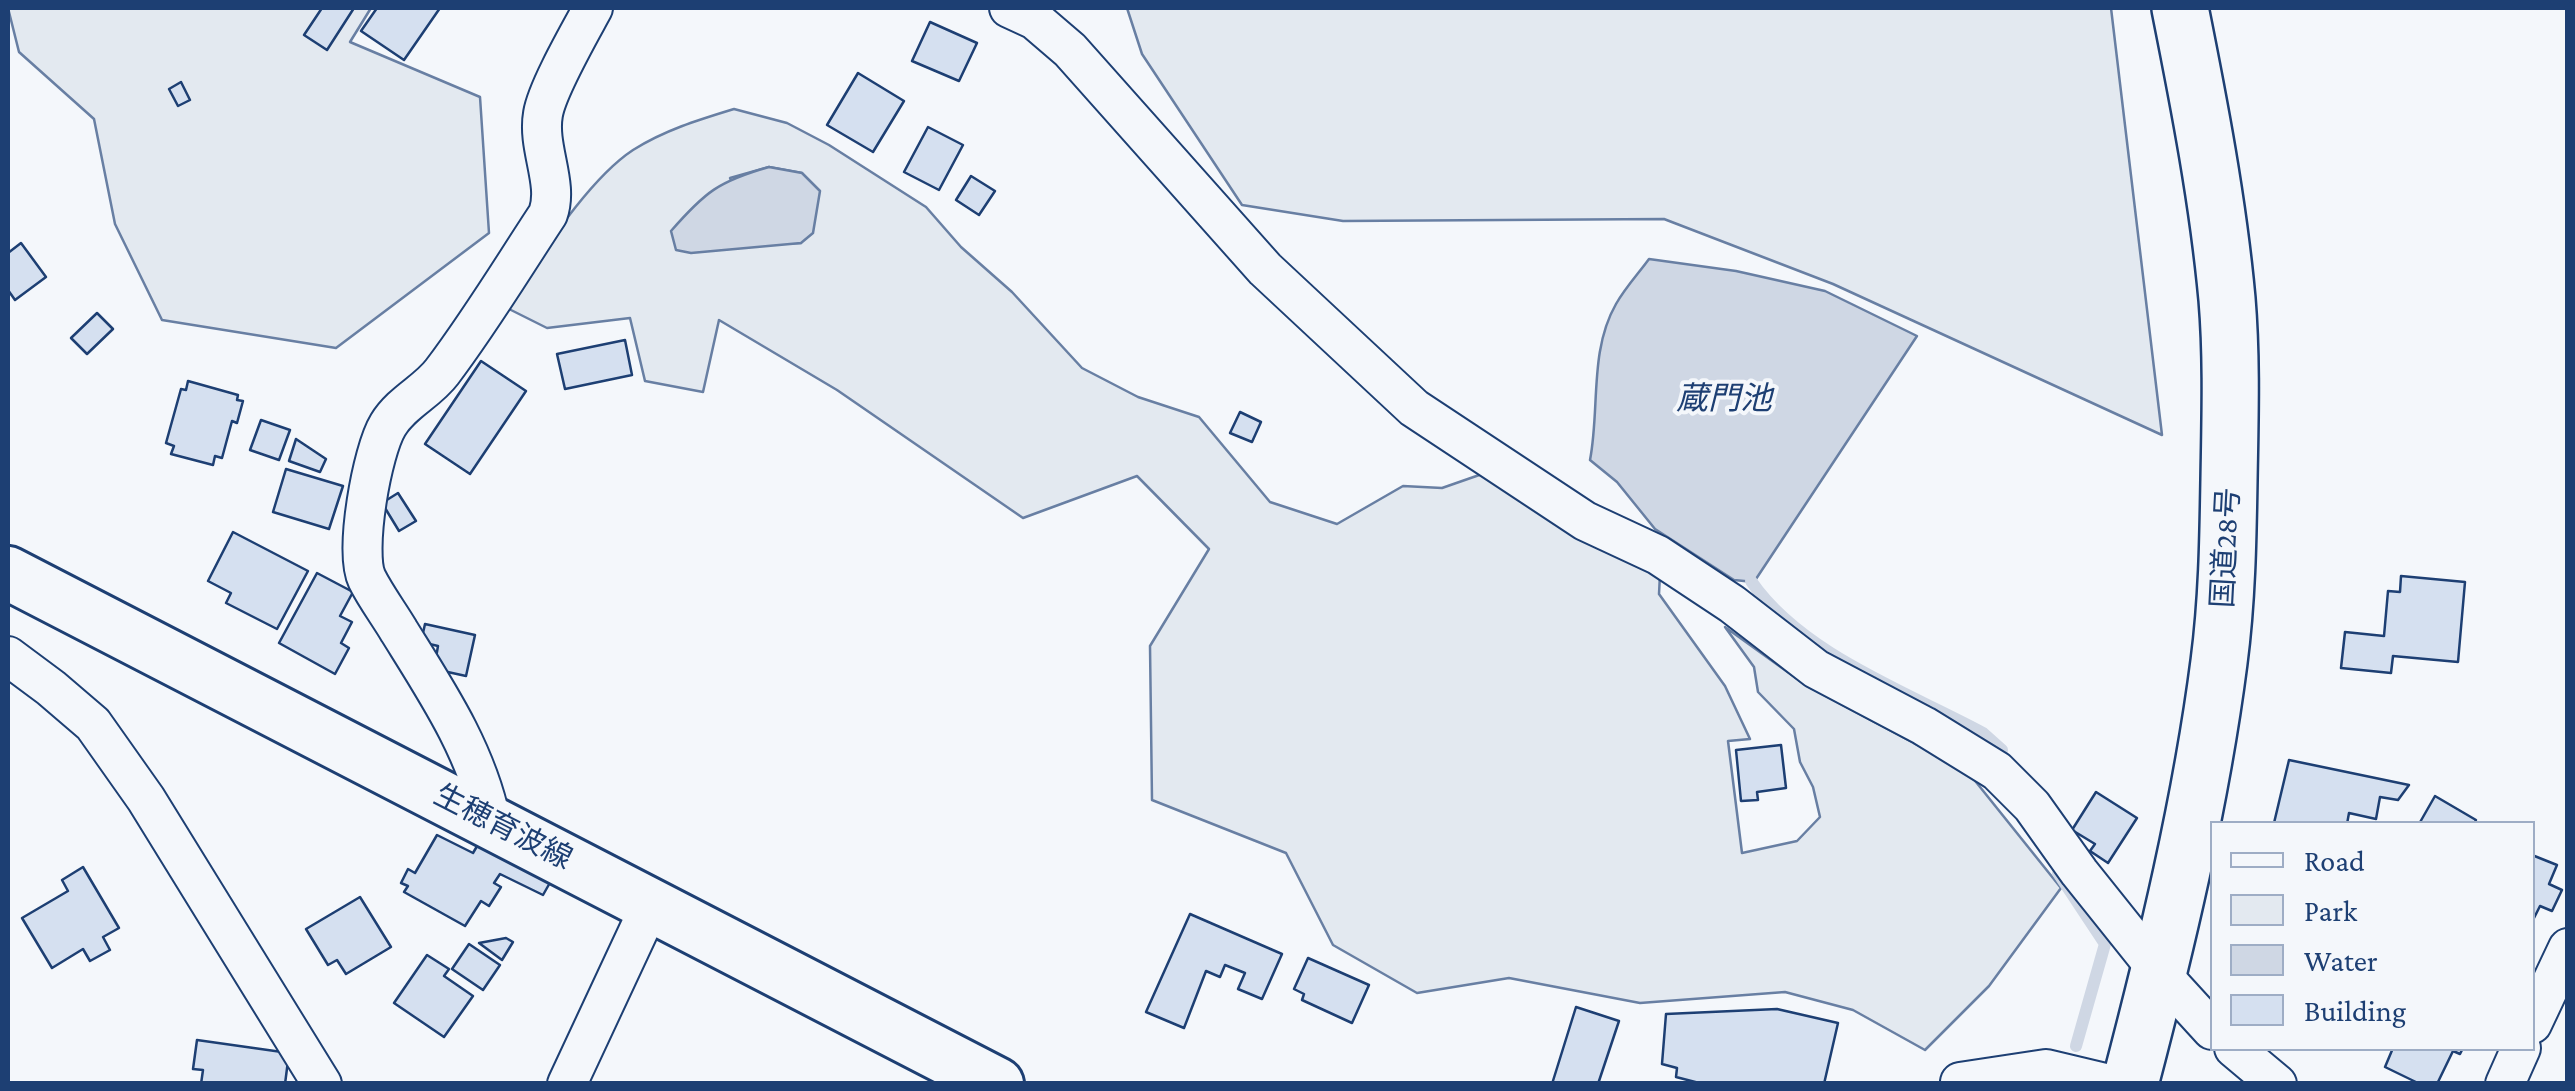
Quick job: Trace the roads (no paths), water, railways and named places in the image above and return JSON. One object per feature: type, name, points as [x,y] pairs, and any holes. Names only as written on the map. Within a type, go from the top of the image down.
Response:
[{"type":"highway","name":"国道28号","points":[[2130,1084],[2158,972],[2208,727],[2227,574],[2227,300],[2196,88],[2180,8]]},
{"type":"main road","name":"生穂育波線","points":[[8,573],[997,1084]]},
{"type":"street","points":[[491,821],[483,784],[469,752],[443,701],[368,582],[360,557],[370,482],[382,436],[402,406],[439,376],[548,214],[553,200],[543,112],[593,8]]},
{"type":"street","points":[[1009,8],[1035,20],[1070,50],[1276,280],[1414,408],[1585,521],[1658,555],[1816,669],[1924,726],[1998,771],[2032,806],[2078,872],[2158,972],[2210,1028]]},
{"type":"street","points":[[8,656],[93,724],[146,799],[322,1084]]},
{"type":"street","points":[[567,1084],[650,904]]},
{"type":"street","points":[[2535,1018],[2568,948]]},
{"type":"street","points":[[2238,1051],[2277,1084]]},
{"type":"street","points":[[2505,1084],[2520,1051]]},
{"type":"street","points":[[1960,1082],[2046,1069],[2108,1084]]},
{"type":"water","points":[[769,167],[802,173],[820,191],[813,233],[801,243],[691,253],[676,250],[671,231],[704,197],[737,177]]},
{"type":"water","name":"蔵門池","points":[[1649,259],[1736,271],[1825,291],[1917,336],[1754,582],[1734,580],[1655,529],[1617,482],[1590,460],[1602,341],[1616,304]]},
{"type":"waterway","points":[[1751,581],[1772,607],[1826,650],[1983,733],[2002,750]]},
{"type":"waterway","points":[[2058,873],[2105,944],[2076,1046]]}]
